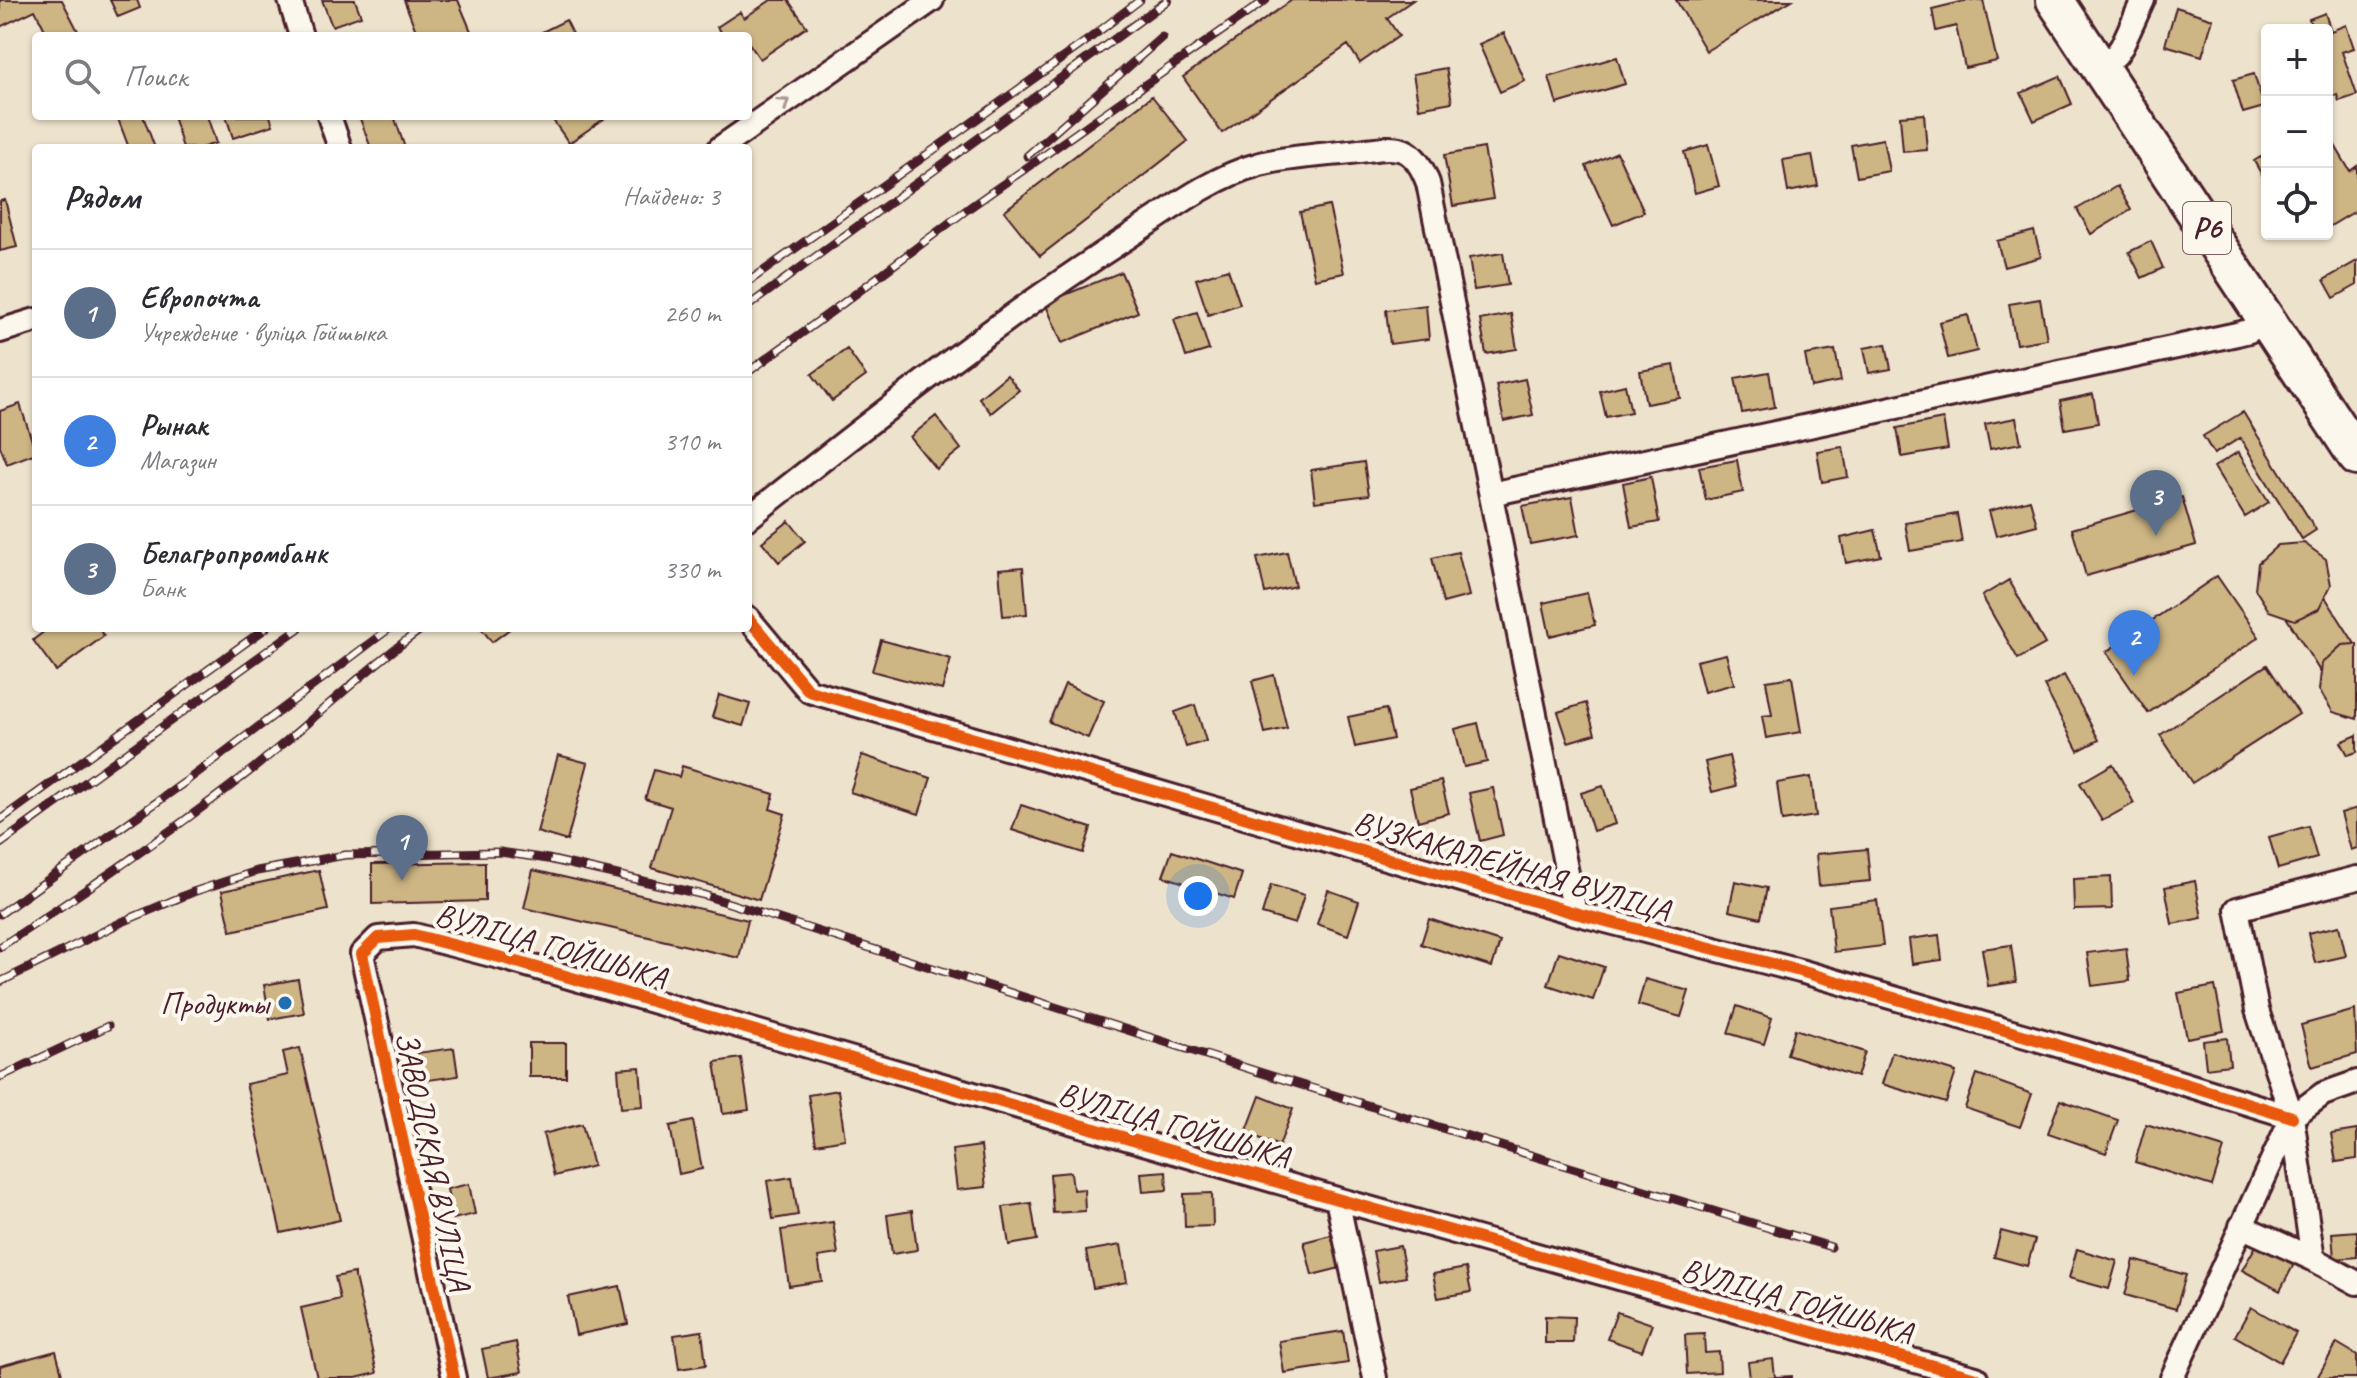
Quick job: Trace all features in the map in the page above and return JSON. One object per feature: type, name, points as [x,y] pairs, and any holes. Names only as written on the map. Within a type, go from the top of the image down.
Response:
[{"type":"main road","name":"Р6","points":[[2055,0],[2357,457]]},
{"type":"street","points":[[290,0],[300,32]]},
{"type":"street","points":[[726,144],[932,0]]},
{"type":"street","points":[[2099,67],[2116,55],[2122,46],[2143,0]]},
{"type":"street","points":[[330,120],[339,144]]},
{"type":"street","points":[[752,515],[962,351],[1077,269],[1209,185],[1260,164],[1390,148],[1404,149],[1422,166],[1428,183],[1575,913]]},
{"type":"street","points":[[0,331],[32,321]]},
{"type":"street","points":[[1491,494],[2237,334],[2266,321]]},
{"type":"street","name":"ВУЗКАКАЛЕЙНАЯ ВУЛІЦА","points":[[752,623],[809,691],[1575,913],[1800,971],[2292,1117]]},
{"type":"street","points":[[2313,1259],[2292,1117],[2257,1010],[2237,909],[2357,878]]},
{"type":"street","name":"ВУЛІЦА ГОЙШЫКА","points":[[362,954],[378,938],[414,935],[503,958],[1337,1199],[1908,1369],[1976,1378]]},
{"type":"street","name":"ЗАВОДСКАЯ ВУЛІЦА","points":[[362,954],[454,1378]]},
{"type":"street","points":[[2172,1378],[2292,1117],[2323,1094],[2357,1082]]},
{"type":"street","points":[[1337,1199],[1375,1378]]},
{"type":"street","points":[[2241,1226],[2357,1283]]},
{"type":"building","points":[[0,0],[62,0],[78,32],[46,32],[35,10],[0,27]]},
{"type":"building","points":[[110,0],[137,0],[140,8],[118,17]]},
{"type":"building","points":[[322,0],[355,0],[361,16],[332,26]]},
{"type":"building","points":[[404,0],[458,0],[471,32],[416,32]]},
{"type":"building","points":[[771,0],[788,0],[807,27],[760,59],[752,48],[752,32],[720,32],[717,27],[740,12],[744,18]]},
{"type":"building","points":[[1292,0],[1413,0],[1387,18],[1399,36],[1360,63],[1348,45],[1222,133],[1183,77]]},
{"type":"building","points":[[1676,0],[1792,0],[1706,51]]},
{"type":"building","points":[[1969,0],[1983,0],[1997,61],[1965,68],[1956,26],[1936,31],[1932,9]]},
{"type":"building","points":[[2176,7],[2213,19],[2202,56],[2165,45]]},
{"type":"building","points":[[2325,13],[2329,24],[2311,24],[2309,19]]},
{"type":"building","points":[[566,20],[572,32],[542,32]]},
{"type":"building","points":[[2346,25],[2354,48],[2342,52],[2357,95],[2339,101],[2337,95],[2333,96],[2333,30]]},
{"type":"building","points":[[1504,33],[1525,81],[1500,92],[1479,44]]},
{"type":"building","points":[[1617,57],[1625,84],[1557,104],[1549,77]]},
{"type":"building","points":[[1446,68],[1452,102],[1419,108],[1413,74]]},
{"type":"building","points":[[2254,74],[2261,108],[2243,113],[2233,80]]},
{"type":"building","points":[[2060,76],[2072,104],[2034,121],[2021,93]]},
{"type":"building","points":[[1152,96],[1188,141],[1040,256],[1004,211]]},
{"type":"building","points":[[1924,114],[1927,150],[1903,152],[1900,116]]},
{"type":"building","points":[[118,120],[144,120],[154,144],[128,144]]},
{"type":"building","points":[[174,120],[208,120],[216,143],[182,144]]},
{"type":"building","points":[[227,120],[271,120],[273,125],[233,138]]},
{"type":"building","points":[[360,120],[395,120],[404,144],[370,144]]},
{"type":"building","points":[[553,120],[602,120],[569,143]]},
{"type":"building","points":[[1883,139],[1889,171],[1857,177],[1851,145]]},
{"type":"building","points":[[2333,142],[2350,171],[2357,166],[2357,210],[2333,224]]},
{"type":"building","points":[[1708,145],[1719,186],[1695,193],[1684,152]]},
{"type":"building","points":[[1484,148],[1493,199],[1453,206],[1444,155]]},
{"type":"building","points":[[1617,152],[1644,212],[1613,225],[1586,166]]},
{"type":"building","points":[[1812,155],[1818,186],[1788,192],[1783,160]]},
{"type":"building","points":[[2261,157],[2261,173],[2254,161]]},
{"type":"building","points":[[2117,186],[2131,210],[2091,234],[2077,209]]},
{"type":"building","points":[[5,200],[17,247],[0,251],[0,201]]},
{"type":"building","points":[[1329,206],[1344,273],[1315,279],[1300,212]]},
{"type":"building","points":[[2034,231],[2041,257],[2004,267],[1997,241]]},
{"type":"building","points":[[2151,241],[2163,268],[2142,278],[2129,252]]},
{"type":"building","points":[[1503,253],[1508,285],[1474,290],[1469,258]]},
{"type":"building","points":[[2357,261],[2357,285],[2334,298],[2324,280]]},
{"type":"building","points":[[1228,269],[1240,304],[1208,315],[1196,279]]},
{"type":"building","points":[[1121,272],[1138,312],[1062,343],[1045,303]]},
{"type":"building","points":[[2040,299],[2047,339],[2016,344],[2009,304]]},
{"type":"building","points":[[1426,305],[1429,339],[1390,344],[1386,310]]},
{"type":"building","points":[[1197,312],[1209,350],[1186,357],[1174,319]]},
{"type":"building","points":[[1511,314],[1517,349],[1486,354],[1480,320]]},
{"type":"building","points":[[1968,315],[1977,351],[1948,358],[1939,322]]},
{"type":"building","points":[[1886,344],[1891,369],[1869,373],[1864,348]]},
{"type":"building","points":[[847,349],[866,376],[832,401],[812,374]]},
{"type":"building","points":[[1835,350],[1841,381],[1811,387],[1805,355]]},
{"type":"building","points":[[1674,365],[1680,398],[1646,404],[1640,371]]},
{"type":"building","points":[[1769,372],[1775,407],[1742,413],[1735,378]]},
{"type":"building","points":[[1007,375],[1019,390],[991,413],[979,398]]},
{"type":"building","points":[[1525,379],[1533,415],[1504,421],[1496,385]]},
{"type":"building","points":[[1625,385],[1631,412],[1606,417],[1600,391]]},
{"type":"building","points":[[2093,394],[2098,423],[2065,429],[2060,401]]},
{"type":"building","points":[[20,404],[32,441],[32,455],[7,464],[0,446],[0,411]]},
{"type":"building","points":[[2243,412],[2316,530],[2302,539],[2240,438],[2214,454],[2203,436]]},
{"type":"building","points":[[936,416],[961,449],[936,469],[910,437]]},
{"type":"building","points":[[2016,418],[2021,443],[1990,449],[1985,424]]},
{"type":"building","points":[[1943,419],[1948,449],[1902,457],[1897,428]]},
{"type":"building","points":[[1843,447],[1848,477],[1822,482],[1817,451]]},
{"type":"building","points":[[2238,452],[2269,502],[2245,517],[2214,467]]},
{"type":"building","points":[[1737,460],[1743,492],[1706,500],[1699,467]]},
{"type":"building","points":[[1364,462],[1369,495],[1315,502],[1311,470]]},
{"type":"building","points":[[1651,477],[1659,522],[1631,527],[1623,483]]},
{"type":"building","points":[[1572,497],[1579,535],[1530,544],[1522,506]]},
{"type":"building","points":[[2182,497],[2196,545],[2086,576],[2072,529]]},
{"type":"building","points":[[2030,500],[2037,525],[1996,536],[1989,511]]},
{"type":"building","points":[[1957,514],[1962,542],[1910,551],[1905,523]]},
{"type":"building","points":[[789,521],[805,541],[779,562],[762,542]]},
{"type":"building","points":[[1875,530],[1881,556],[1846,563],[1841,538]]},
{"type":"building","points":[[2304,543],[2326,559],[2331,585],[2319,609],[2295,620],[2269,611],[2255,589],[2258,563],[2278,545]]},
{"type":"building","points":[[1287,552],[1295,586],[1265,593],[1257,558]]},
{"type":"building","points":[[1458,552],[1469,596],[1443,603],[1432,558]]},
{"type":"building","points":[[1023,567],[1027,614],[1003,616],[999,569]]},
{"type":"building","points":[[2217,576],[2259,637],[2148,713],[2106,652]]},
{"type":"building","points":[[2009,580],[2045,644],[2018,659],[1982,596]]},
{"type":"building","points":[[1587,593],[1595,625],[1550,636],[1543,603]]},
{"type":"building","points":[[2325,597],[2355,644],[2342,645],[2322,663],[2321,673],[2286,617],[2295,620],[2319,609]]},
{"type":"building","points":[[44,632],[101,632],[104,636],[56,671],[33,640]]},
{"type":"building","points":[[484,632],[506,632],[492,642]]},
{"type":"building","points":[[881,640],[951,659],[942,690],[872,671]]},
{"type":"building","points":[[2357,644],[2357,719],[2333,712],[2319,690],[2322,663],[2342,645]]},
{"type":"building","points":[[1726,654],[1734,684],[1704,692],[1696,661]]},
{"type":"building","points":[[2267,665],[2299,714],[2192,783],[2160,735]]},
{"type":"building","points":[[1274,675],[1287,728],[1265,733],[1252,681]]},
{"type":"building","points":[[2064,675],[2099,740],[2078,751],[2044,686]]},
{"type":"building","points":[[1792,677],[1801,732],[1766,738],[1762,716],[1772,715],[1766,681]]},
{"type":"building","points":[[1065,684],[1104,701],[1088,738],[1049,722]]},
{"type":"building","points":[[719,695],[750,704],[743,726],[712,717]]},
{"type":"building","points":[[1586,703],[1595,734],[1568,742],[1558,712]]},
{"type":"building","points":[[1195,705],[1206,741],[1186,747],[1175,712]]},
{"type":"building","points":[[1386,709],[1393,739],[1355,747],[1348,717]]},
{"type":"building","points":[[1478,723],[1487,762],[1464,767],[1455,729]]},
{"type":"building","points":[[2357,735],[2357,752],[2348,755],[2341,742]]},
{"type":"building","points":[[558,755],[588,763],[567,841],[537,832]]},
{"type":"building","points":[[862,755],[931,778],[919,814],[850,792]]},
{"type":"building","points":[[1729,756],[1736,786],[1712,792],[1705,762]]},
{"type":"building","points":[[2113,764],[2134,803],[2102,821],[2080,783]]},
{"type":"building","points":[[682,766],[774,794],[770,809],[785,814],[759,900],[652,868],[671,807],[645,799],[654,770],[679,777]]},
{"type":"building","points":[[1811,777],[1816,816],[1782,821],[1777,783]]},
{"type":"building","points":[[1441,781],[1449,813],[1418,821],[1410,788]]},
{"type":"building","points":[[1603,786],[1615,824],[1593,831],[1581,793]]},
{"type":"building","points":[[1493,788],[1503,835],[1480,841],[1469,793]]},
{"type":"building","points":[[1021,805],[1091,828],[1083,853],[1012,830]]},
{"type":"building","points":[[2357,808],[2357,848],[2351,850],[2341,813]]},
{"type":"building","points":[[2308,826],[2317,858],[2278,869],[2269,837]]},
{"type":"building","points":[[1867,849],[1870,881],[1819,886],[1816,854]]},
{"type":"building","points":[[1172,851],[1242,874],[1234,899],[1163,876]]},
{"type":"building","points":[[485,862],[485,901],[372,904],[372,864]]},
{"type":"building","points":[[319,870],[328,910],[231,931],[222,891]]},
{"type":"building","points":[[533,870],[748,920],[739,958],[524,908]]},
{"type":"building","points":[[2111,877],[2112,909],[2074,910],[2073,879]]},
{"type":"building","points":[[1735,881],[1767,888],[1761,918],[1729,911]]},
{"type":"building","points":[[2195,881],[2202,918],[2172,924],[2165,887]]},
{"type":"building","points":[[1271,885],[1304,895],[1295,924],[1262,914]]},
{"type":"building","points":[[1328,890],[1359,901],[1348,935],[1317,924]]},
{"type":"building","points":[[1877,900],[1883,946],[1834,952],[1829,906]]},
{"type":"building","points":[[1429,919],[1500,942],[1492,967],[1421,944]]},
{"type":"building","points":[[2339,926],[2346,956],[2315,963],[2308,933]]},
{"type":"building","points":[[1939,935],[1942,960],[1912,964],[1909,939]]},
{"type":"building","points":[[2011,945],[2016,982],[1988,986],[1982,949]]},
{"type":"building","points":[[2126,948],[2130,981],[2092,986],[2087,953]]},
{"type":"building","points":[[1559,952],[1604,967],[1593,1000],[1548,985]]},
{"type":"building","name":"Продукты","points":[[298,979],[304,1013],[270,1019],[264,985]]},
{"type":"building","points":[[1645,979],[1689,991],[1681,1017],[1638,1005]]},
{"type":"building","points":[[2215,986],[2224,1031],[2187,1038],[2178,993]]},
{"type":"building","points":[[1737,1006],[1772,1018],[1764,1044],[1728,1033]]},
{"type":"building","points":[[2355,1010],[2357,1054],[2312,1067],[2301,1025]]},
{"type":"building","points":[[1795,1029],[1865,1052],[1857,1077],[1787,1054]]},
{"type":"building","points":[[2227,1038],[2230,1065],[2206,1068],[2203,1041]]},
{"type":"building","points":[[529,1043],[566,1043],[566,1077],[529,1077]]},
{"type":"building","points":[[300,1048],[340,1220],[281,1233],[246,1084],[288,1075],[283,1052]]},
{"type":"building","points":[[454,1048],[458,1076],[421,1081],[417,1053]]},
{"type":"building","points":[[1892,1052],[1956,1072],[1946,1103],[1882,1084]]},
{"type":"building","points":[[741,1058],[749,1110],[723,1114],[715,1062]]},
{"type":"building","points":[[640,1067],[643,1106],[621,1108],[618,1069]]},
{"type":"building","points":[[1977,1074],[2032,1094],[2020,1127],[1965,1108]]},
{"type":"building","points":[[838,1090],[845,1139],[816,1144],[808,1095]]},
{"type":"building","points":[[1260,1096],[1293,1109],[1279,1146],[1246,1133]]},
{"type":"building","points":[[2060,1100],[2118,1120],[2106,1153],[2048,1133]]},
{"type":"building","points":[[693,1121],[702,1169],[679,1174],[670,1126]]},
{"type":"building","points":[[582,1124],[593,1166],[554,1176],[543,1134]]},
{"type":"building","points":[[2146,1124],[2224,1148],[2212,1186],[2135,1162]]},
{"type":"building","points":[[2357,1130],[2357,1159],[2336,1162],[2331,1134]]},
{"type":"building","points":[[981,1146],[986,1187],[957,1190],[952,1150]]},
{"type":"building","points":[[1166,1171],[1167,1190],[1143,1192],[1141,1173]]},
{"type":"building","points":[[1071,1172],[1073,1190],[1084,1189],[1085,1211],[1053,1213],[1050,1174]]},
{"type":"building","points":[[792,1177],[798,1215],[773,1219],[767,1181]]},
{"type":"building","points":[[469,1184],[475,1214],[453,1219],[447,1189]]},
{"type":"building","points":[[1212,1193],[1213,1226],[1185,1227],[1184,1194]]},
{"type":"building","points":[[1031,1203],[1037,1240],[1009,1245],[1003,1207]]},
{"type":"building","points":[[912,1211],[917,1250],[892,1254],[887,1215]]},
{"type":"building","points":[[833,1222],[838,1254],[818,1257],[822,1281],[789,1286],[781,1230]]},
{"type":"building","points":[[2001,1231],[2035,1240],[2027,1266],[1994,1257]]},
{"type":"building","points":[[2357,1231],[2357,1257],[2334,1259],[2332,1233]]},
{"type":"building","points":[[1331,1235],[1340,1268],[1312,1275],[1304,1242]]},
{"type":"building","points":[[2257,1244],[2294,1264],[2280,1291],[2242,1270]]},
{"type":"building","points":[[1121,1245],[1127,1282],[1093,1288],[1086,1251]]},
{"type":"building","points":[[1400,1246],[1406,1277],[1379,1282],[1373,1251]]},
{"type":"building","points":[[2077,1249],[2117,1261],[2109,1289],[2069,1278]]},
{"type":"building","points":[[2134,1260],[2186,1275],[2176,1309],[2125,1295]]},
{"type":"building","points":[[1466,1268],[1471,1292],[1438,1298],[1433,1274]]},
{"type":"building","points":[[354,1273],[377,1373],[356,1378],[317,1378],[301,1308],[340,1299],[335,1277]]},
{"type":"building","points":[[620,1286],[628,1324],[576,1335],[568,1297]]},
{"type":"building","points":[[2251,1307],[2296,1333],[2280,1362],[2235,1336]]},
{"type":"building","points":[[1617,1312],[1652,1324],[1642,1351],[1607,1339]]},
{"type":"building","points":[[1545,1316],[1574,1317],[1573,1343],[1545,1343]]},
{"type":"building","points":[[702,1331],[706,1365],[679,1369],[674,1335]]},
{"type":"building","points":[[1343,1331],[1348,1363],[1284,1373],[1279,1341]]},
{"type":"building","points":[[1704,1334],[1705,1353],[1719,1352],[1720,1372],[1687,1374],[1685,1335]]},
{"type":"building","points":[[516,1342],[522,1372],[488,1378],[482,1349]]},
{"type":"building","points":[[2337,1343],[2357,1355],[2357,1378],[2317,1378]]},
{"type":"building","points":[[56,1351],[63,1378],[0,1378],[0,1366]]},
{"type":"building","points":[[1773,1359],[1775,1377],[1792,1378],[1750,1378],[1748,1362]]},
{"type":"railway","points":[[752,279],[1140,0]]},
{"type":"railway","points":[[752,303],[1168,0]]},
{"type":"railway","points":[[752,369],[969,208],[1266,0]]},
{"type":"railway","points":[[1027,156],[1162,37]]},
{"type":"railway","points":[[0,820],[260,632]]},
{"type":"railway","points":[[0,844],[293,632]]},
{"type":"railway","points":[[0,914],[185,782],[385,632]]},
{"type":"railway","points":[[0,947],[223,792],[418,632]]},
{"type":"railway","points":[[0,982],[122,922],[193,892],[257,871],[345,855],[500,852],[548,859],[704,895],[1259,1072],[1831,1247]]},
{"type":"railway","points":[[0,1077],[108,1026]]},
{"type":"cycle path","points":[[752,623],[809,691],[1575,913],[1800,971],[2292,1117]]},
{"type":"cycle path","points":[[454,1378],[362,954],[378,938],[414,935],[503,958],[1337,1199],[1976,1378]]},
{"type":"place","name":"Белагропромбанк","points":[[2156,536]]},
{"type":"place","name":"Рынак","points":[[2134,676]]},
{"type":"place","name":"Европочта","points":[[402,881]]},
{"type":"place","name":"Продукты","points":[[285,1003]]}]
